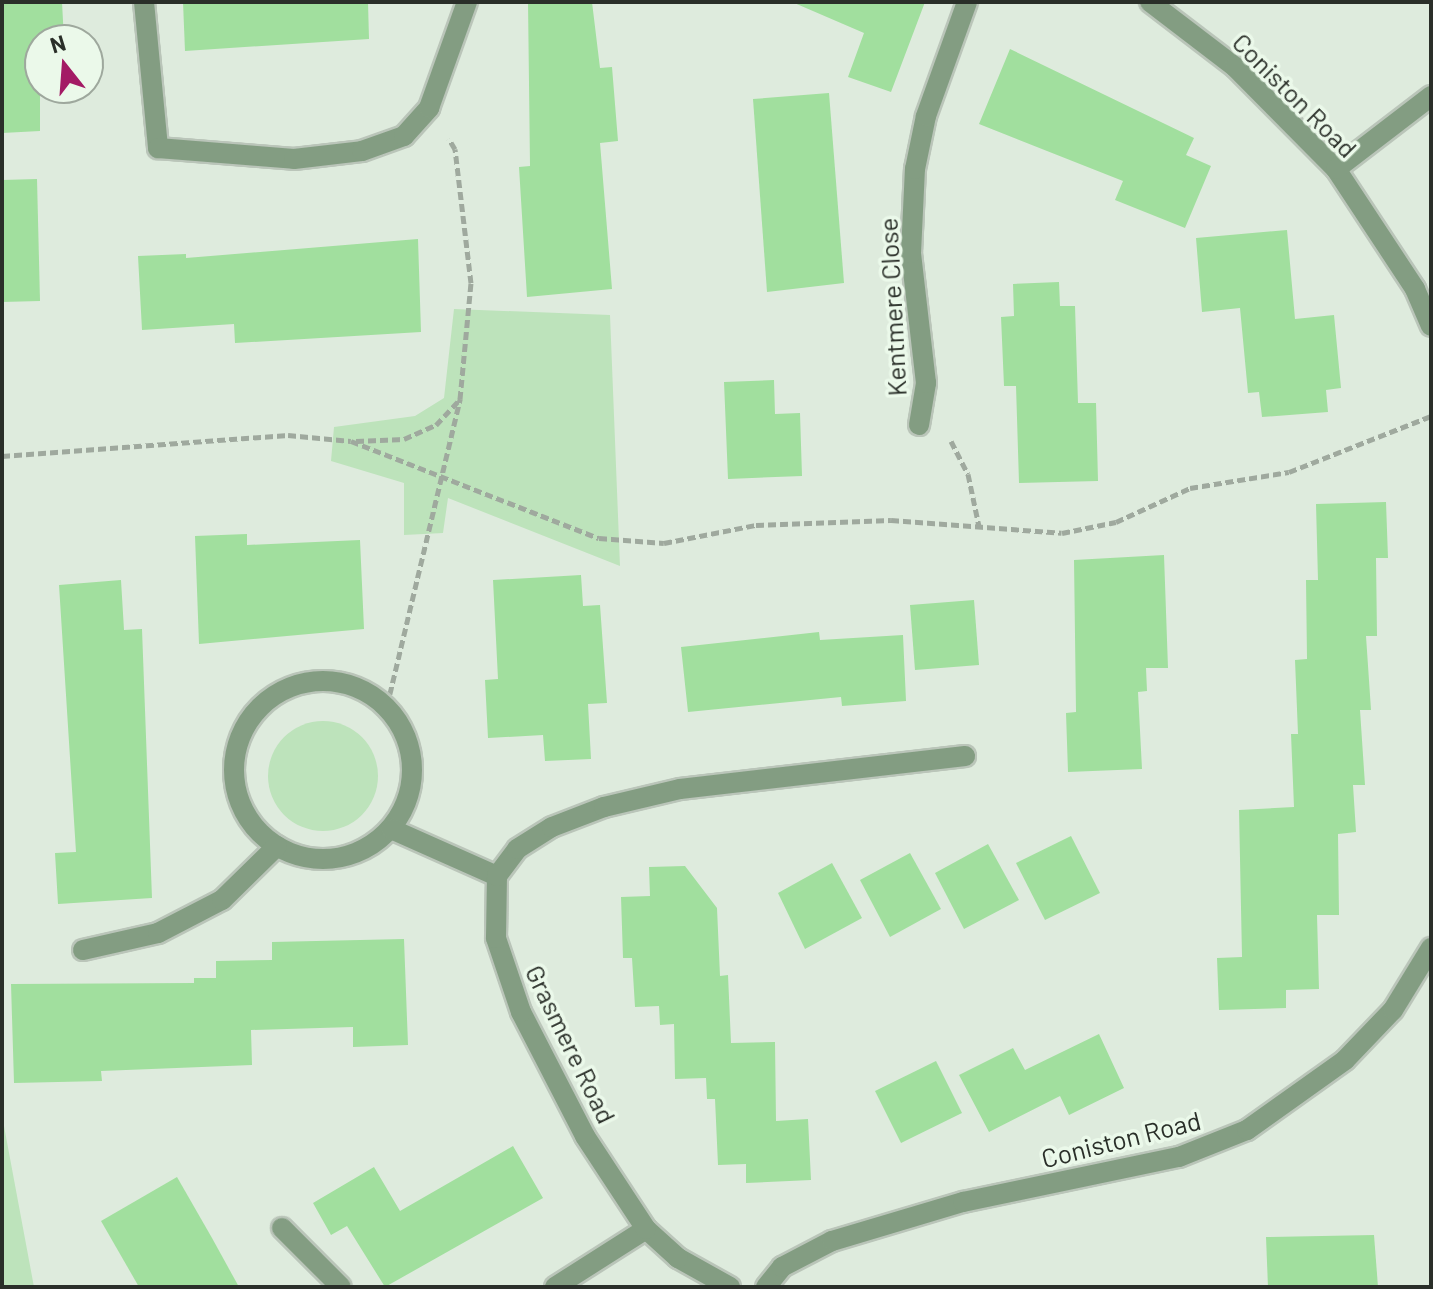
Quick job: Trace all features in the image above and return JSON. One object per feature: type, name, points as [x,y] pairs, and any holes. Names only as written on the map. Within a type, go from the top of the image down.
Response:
[{"type":"street","points":[[144,2],[158,148],[294,159],[362,151],[404,136],[429,108],[467,2]]},
{"type":"street","name":"Kentmere Close","points":[[919,425],[926,383],[911,253],[915,169],[926,116],[967,2]]},
{"type":"street","name":"Coniston Road","points":[[1150,2],[1235,67],[1336,169],[1415,289],[1431,326]]},
{"type":"street","points":[[1336,169],[1431,96]]},
{"type":"street","points":[[329,680],[362,688],[387,706],[407,736],[413,765],[409,797],[391,829],[367,848],[338,858],[306,857],[277,846],[254,826],[239,799],[234,775],[237,744],[251,717],[270,697],[299,684],[329,680]]},
{"type":"street","points":[[391,829],[497,876],[517,849],[552,827],[604,807],[680,789],[965,756]]},
{"type":"street","points":[[83,950],[158,933],[222,900],[277,846]]},
{"type":"street","name":"Grasmere Road","points":[[497,876],[496,938],[521,1012],[585,1136],[646,1229],[678,1258],[730,1287]]},
{"type":"street","name":"Coniston Road","points":[[766,1287],[782,1267],[832,1241],[963,1202],[1179,1157],[1247,1130],[1345,1060],[1393,1010],[1431,948]]},
{"type":"street","points":[[282,1228],[341,1287]]},
{"type":"street","points":[[555,1287],[646,1229]]},
{"type":"path","points":[[387,706],[460,399],[471,283],[455,149],[429,108]]},
{"type":"path","points":[[2,456],[288,435],[351,441],[404,439],[436,425],[460,399]]},
{"type":"path","points":[[351,441],[599,538],[664,543],[756,525],[876,521],[1062,533],[1116,522],[1190,488],[1289,472],[1431,416]]},
{"type":"path","points":[[919,425],[953,443],[968,474],[979,526]]},
{"type":"green space","points":[[454,309],[610,315],[620,566],[448,498],[443,533],[404,535],[404,483],[331,461],[334,427],[415,416],[444,398]]},
{"type":"green space","points":[[323,721],[344,725],[362,737],[374,755],[378,776],[374,797],[362,815],[344,827],[323,831],[302,827],[284,815],[272,797],[268,776],[272,755],[284,737],[302,725]]},
{"type":"green space","points":[[2,1064],[4,1126],[34,1287],[2,1287]]},
{"type":"building","points":[[3,2],[62,2],[63,24],[24,24],[24,104],[40,104],[40,131],[2,133]]},
{"type":"building","points":[[183,2],[368,2],[369,39],[185,51]]},
{"type":"building","points":[[528,2],[592,2],[600,68],[612,67],[618,141],[600,143],[612,289],[527,297],[519,167],[530,166]]},
{"type":"building","points":[[792,2],[925,2],[891,92],[848,77],[864,33]]},
{"type":"building","points":[[1010,49],[1194,138],[1186,155],[1211,166],[1185,228],[1115,200],[1123,181],[979,124]]},
{"type":"building","points":[[829,93],[844,283],[767,292],[753,99]]},
{"type":"building","points":[[37,179],[40,301],[2,302],[2,180]]},
{"type":"building","points":[[1287,230],[1295,319],[1334,315],[1341,388],[1326,390],[1328,412],[1262,417],[1259,392],[1248,393],[1240,308],[1202,312],[1196,238]]},
{"type":"building","points":[[418,239],[421,332],[235,343],[234,324],[142,330],[138,256],[186,254],[186,258]]},
{"type":"building","points":[[1059,282],[1060,306],[1075,306],[1078,403],[1096,403],[1098,481],[1019,483],[1016,386],[1004,386],[1001,317],[1014,316],[1013,284]]},
{"type":"building","points":[[774,380],[775,414],[800,413],[802,476],[728,479],[724,382]]},
{"type":"building","points":[[1386,502],[1388,558],[1376,558],[1377,636],[1366,636],[1371,710],[1360,710],[1365,785],[1353,785],[1356,832],[1338,834],[1339,915],[1317,915],[1319,989],[1286,990],[1286,1008],[1219,1010],[1217,958],[1242,957],[1239,810],[1294,807],[1291,734],[1298,734],[1295,660],[1307,659],[1306,580],[1318,580],[1316,504]]},
{"type":"building","points":[[247,534],[247,545],[360,540],[364,629],[199,644],[195,536]]},
{"type":"building","points":[[1164,555],[1168,668],[1146,668],[1147,691],[1138,692],[1142,769],[1068,772],[1066,713],[1076,712],[1074,560]]},
{"type":"building","points":[[581,575],[583,606],[600,605],[607,703],[588,704],[591,759],[545,761],[543,735],[488,738],[485,680],[498,679],[493,580]]},
{"type":"building","points":[[121,580],[124,630],[142,629],[152,898],[58,904],[55,853],[76,852],[59,585]]},
{"type":"building","points":[[974,600],[979,665],[915,670],[910,605]]},
{"type":"building","points":[[819,632],[820,640],[903,635],[906,701],[842,706],[841,697],[688,712],[681,647]]},
{"type":"building","points":[[1071,836],[1100,893],[1045,920],[1016,863]]},
{"type":"building","points":[[988,844],[1019,900],[964,929],[935,873]]},
{"type":"building","points":[[910,853],[941,909],[890,937],[860,880]]},
{"type":"building","points":[[832,863],[862,918],[805,949],[778,893]]},
{"type":"building","points":[[685,866],[717,908],[720,976],[728,975],[731,1043],[775,1042],[776,1121],[808,1119],[811,1180],[746,1183],[746,1164],[718,1165],[715,1099],[707,1099],[706,1078],[675,1079],[674,1024],[660,1025],[659,1006],[635,1007],[632,958],[623,958],[621,897],[650,896],[649,867]]},
{"type":"building","points":[[404,939],[408,1045],[353,1047],[353,1027],[251,1030],[252,1065],[101,1071],[102,1081],[14,1083],[11,984],[194,983],[194,978],[216,978],[216,961],[272,960],[272,942]]},
{"type":"building","points":[[1099,1034],[1124,1088],[1069,1115],[1060,1096],[989,1132],[959,1075],[1013,1048],[1025,1070]]},
{"type":"building","points":[[936,1061],[962,1113],[901,1143],[875,1091]]},
{"type":"building","points":[[513,1146],[543,1198],[385,1287],[347,1226],[331,1235],[313,1203],[374,1167],[400,1211]]},
{"type":"building","points":[[177,1177],[239,1287],[139,1287],[101,1221]]},
{"type":"building","points":[[1374,1235],[1378,1287],[1268,1287],[1266,1237]]}]
